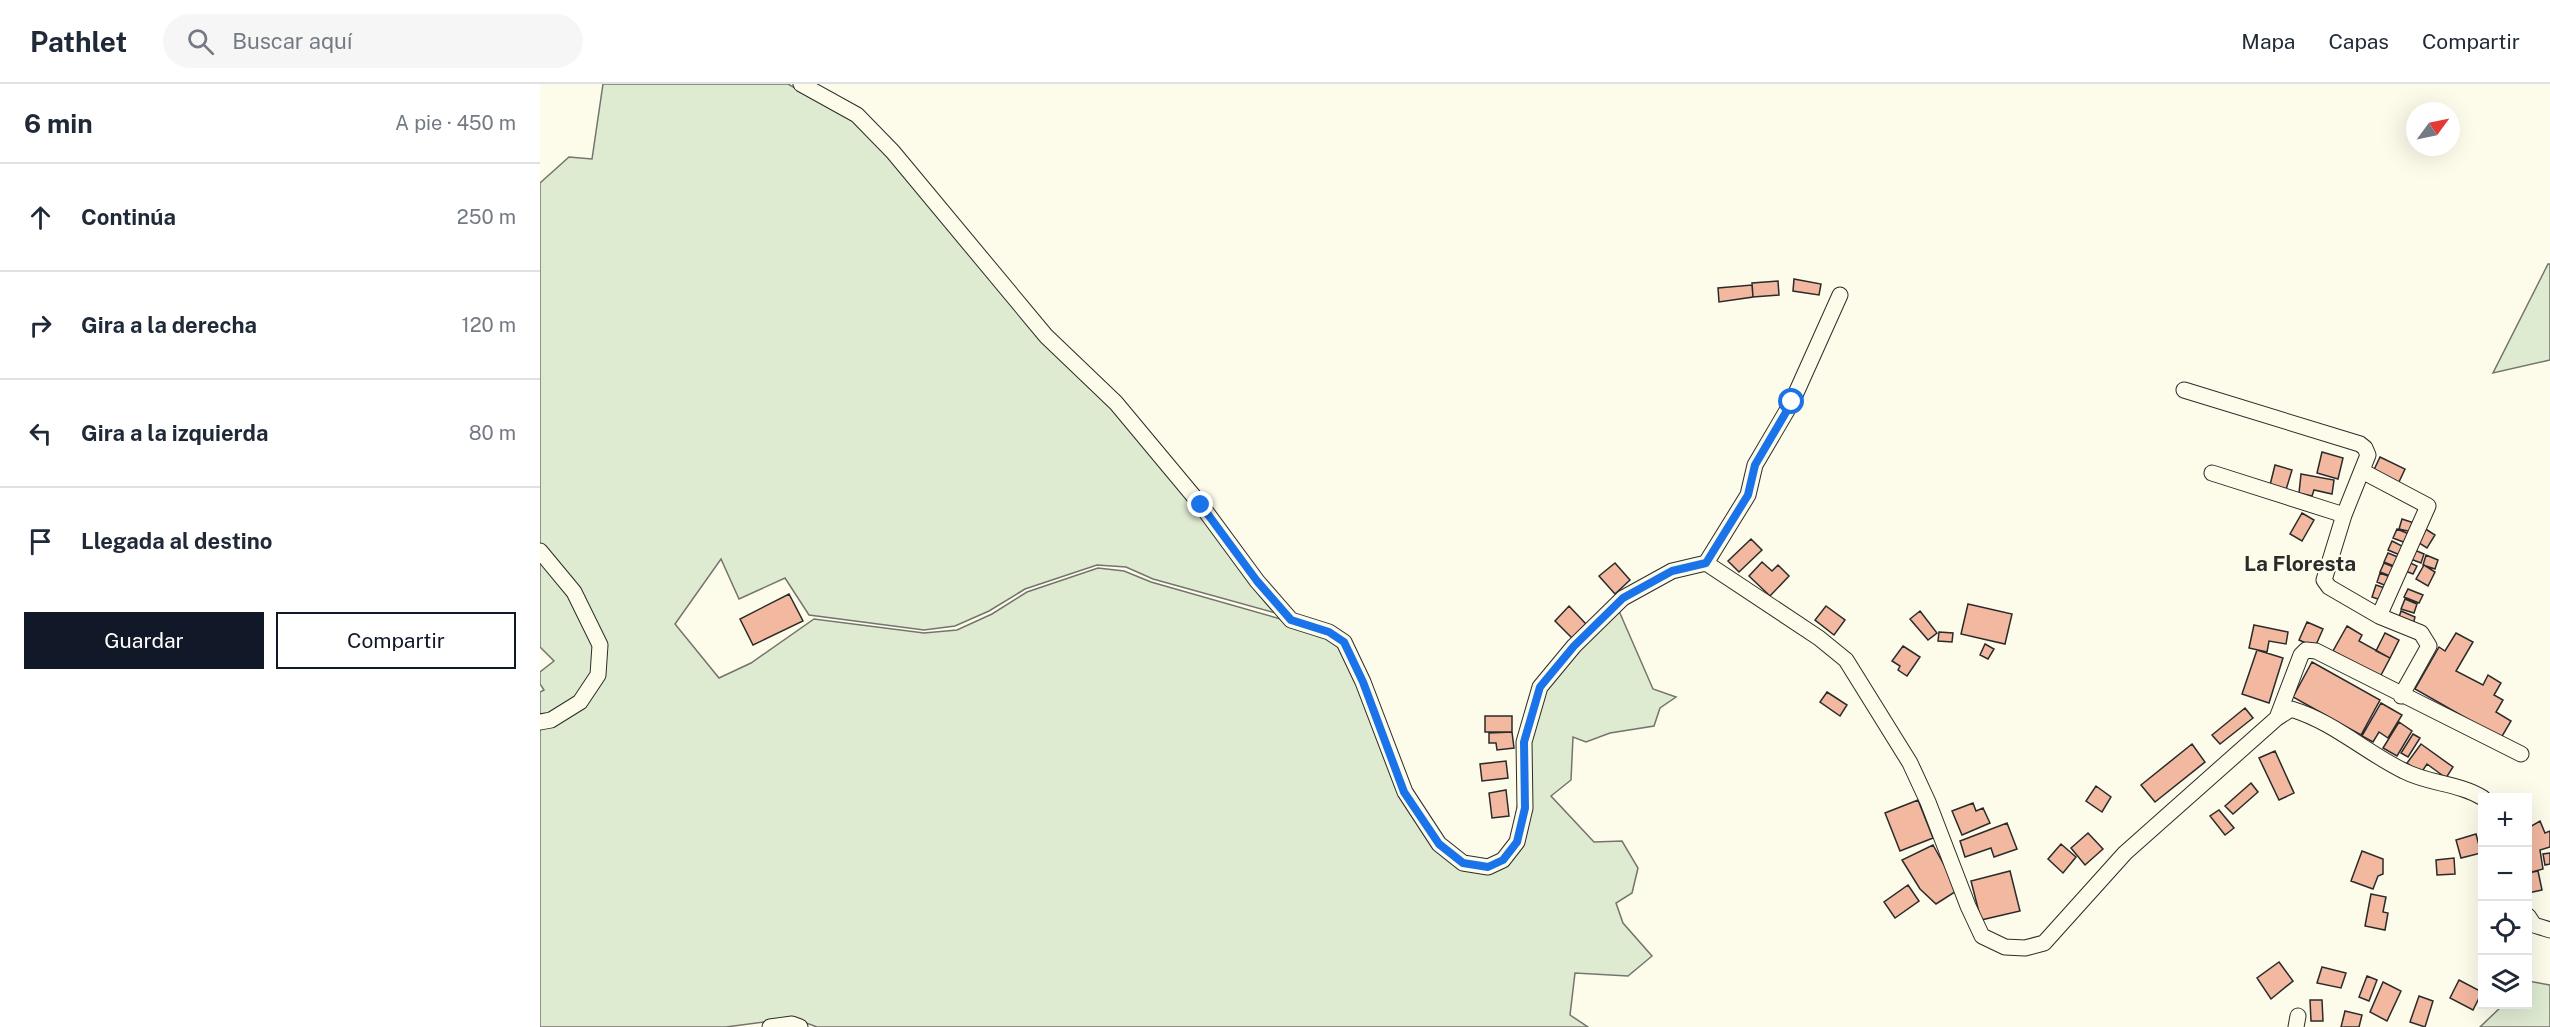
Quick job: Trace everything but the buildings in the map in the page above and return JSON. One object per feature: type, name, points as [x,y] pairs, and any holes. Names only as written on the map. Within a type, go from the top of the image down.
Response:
[{"type":"street","points":[[801,84],[856,115],[893,152],[1046,336],[1116,403],[1201,505],[1257,581],[1291,620],[1329,632],[1344,642],[1363,682],[1404,792],[1439,844],[1463,863],[1488,867],[1503,860],[1517,842],[1525,808],[1524,742],[1540,687],[1574,646],[1623,598],[1672,571],[1706,563],[1748,495],[1755,465],[1792,402],[1840,295]]},
{"type":"street","points":[[2184,390],[2360,444],[2365,448],[2368,455],[2344,515],[2324,580],[2329,586],[2379,616],[2421,633],[2429,646],[2401,696]]},
{"type":"street","points":[[2362,471],[2428,506],[2379,616]]},
{"type":"street","points":[[2212,474],[2344,515]]},
{"type":"street","points":[[540,551],[574,591],[600,645],[598,675],[580,702],[550,720],[540,722]]},
{"type":"street","points":[[1706,563],[1819,638],[1846,660],[1910,763],[1982,936],[2005,947],[2025,948],[2044,943],[2125,853],[2277,718],[2291,709],[2314,716],[2405,772],[2454,785],[2478,796]]},
{"type":"street","points":[[2277,718],[2301,655],[2306,650],[2316,651],[2401,696],[2521,753]]},
{"type":"street","points":[[2532,921],[2550,930]]},
{"type":"street","points":[[770,1027],[792,1024],[800,1027]]},
{"type":"green space","points":[[603,84],[788,84],[853,120],[891,158],[1112,407],[1279,614],[1153,579],[1126,567],[1097,565],[1025,589],[989,611],[955,626],[924,630],[809,615],[785,578],[739,599],[721,559],[675,624],[719,678],[751,663],[814,619],[924,633],[957,630],[992,614],[1027,592],[1098,568],[1124,571],[1151,582],[1284,620],[1327,638],[1339,647],[1358,685],[1399,794],[1461,869],[1507,864],[1529,742],[1545,689],[1580,649],[1619,611],[1653,689],[1676,697],[1660,708],[1654,726],[1610,733],[1586,742],[1573,737],[1571,780],[1551,796],[1594,842],[1622,841],[1638,868],[1632,893],[1616,903],[1623,923],[1652,956],[1628,976],[1575,973],[1570,1015],[1588,1027],[817,1027],[793,1018],[726,1027],[540,1027],[540,692],[544,690],[540,684],[540,672],[554,661],[540,647],[540,183],[569,157],[592,159]]},
{"type":"green space","points":[[2550,264],[2550,360],[2493,373]]},
{"type":"green space","points":[[2532,982],[2550,985],[2550,1027],[2480,1027],[2499,1009],[2532,1009]]},
{"type":"district","name":"La Floresta","points":[[2300,563]]},
{"type":"route","points":[[1201,505],[1257,581],[1291,620],[1329,632],[1344,642],[1363,682],[1404,792],[1439,844],[1463,863],[1488,867],[1503,860],[1517,842],[1525,808],[1524,742],[1540,687],[1574,646],[1623,598],[1672,571],[1706,563],[1748,495],[1755,465],[1792,402]]}]
